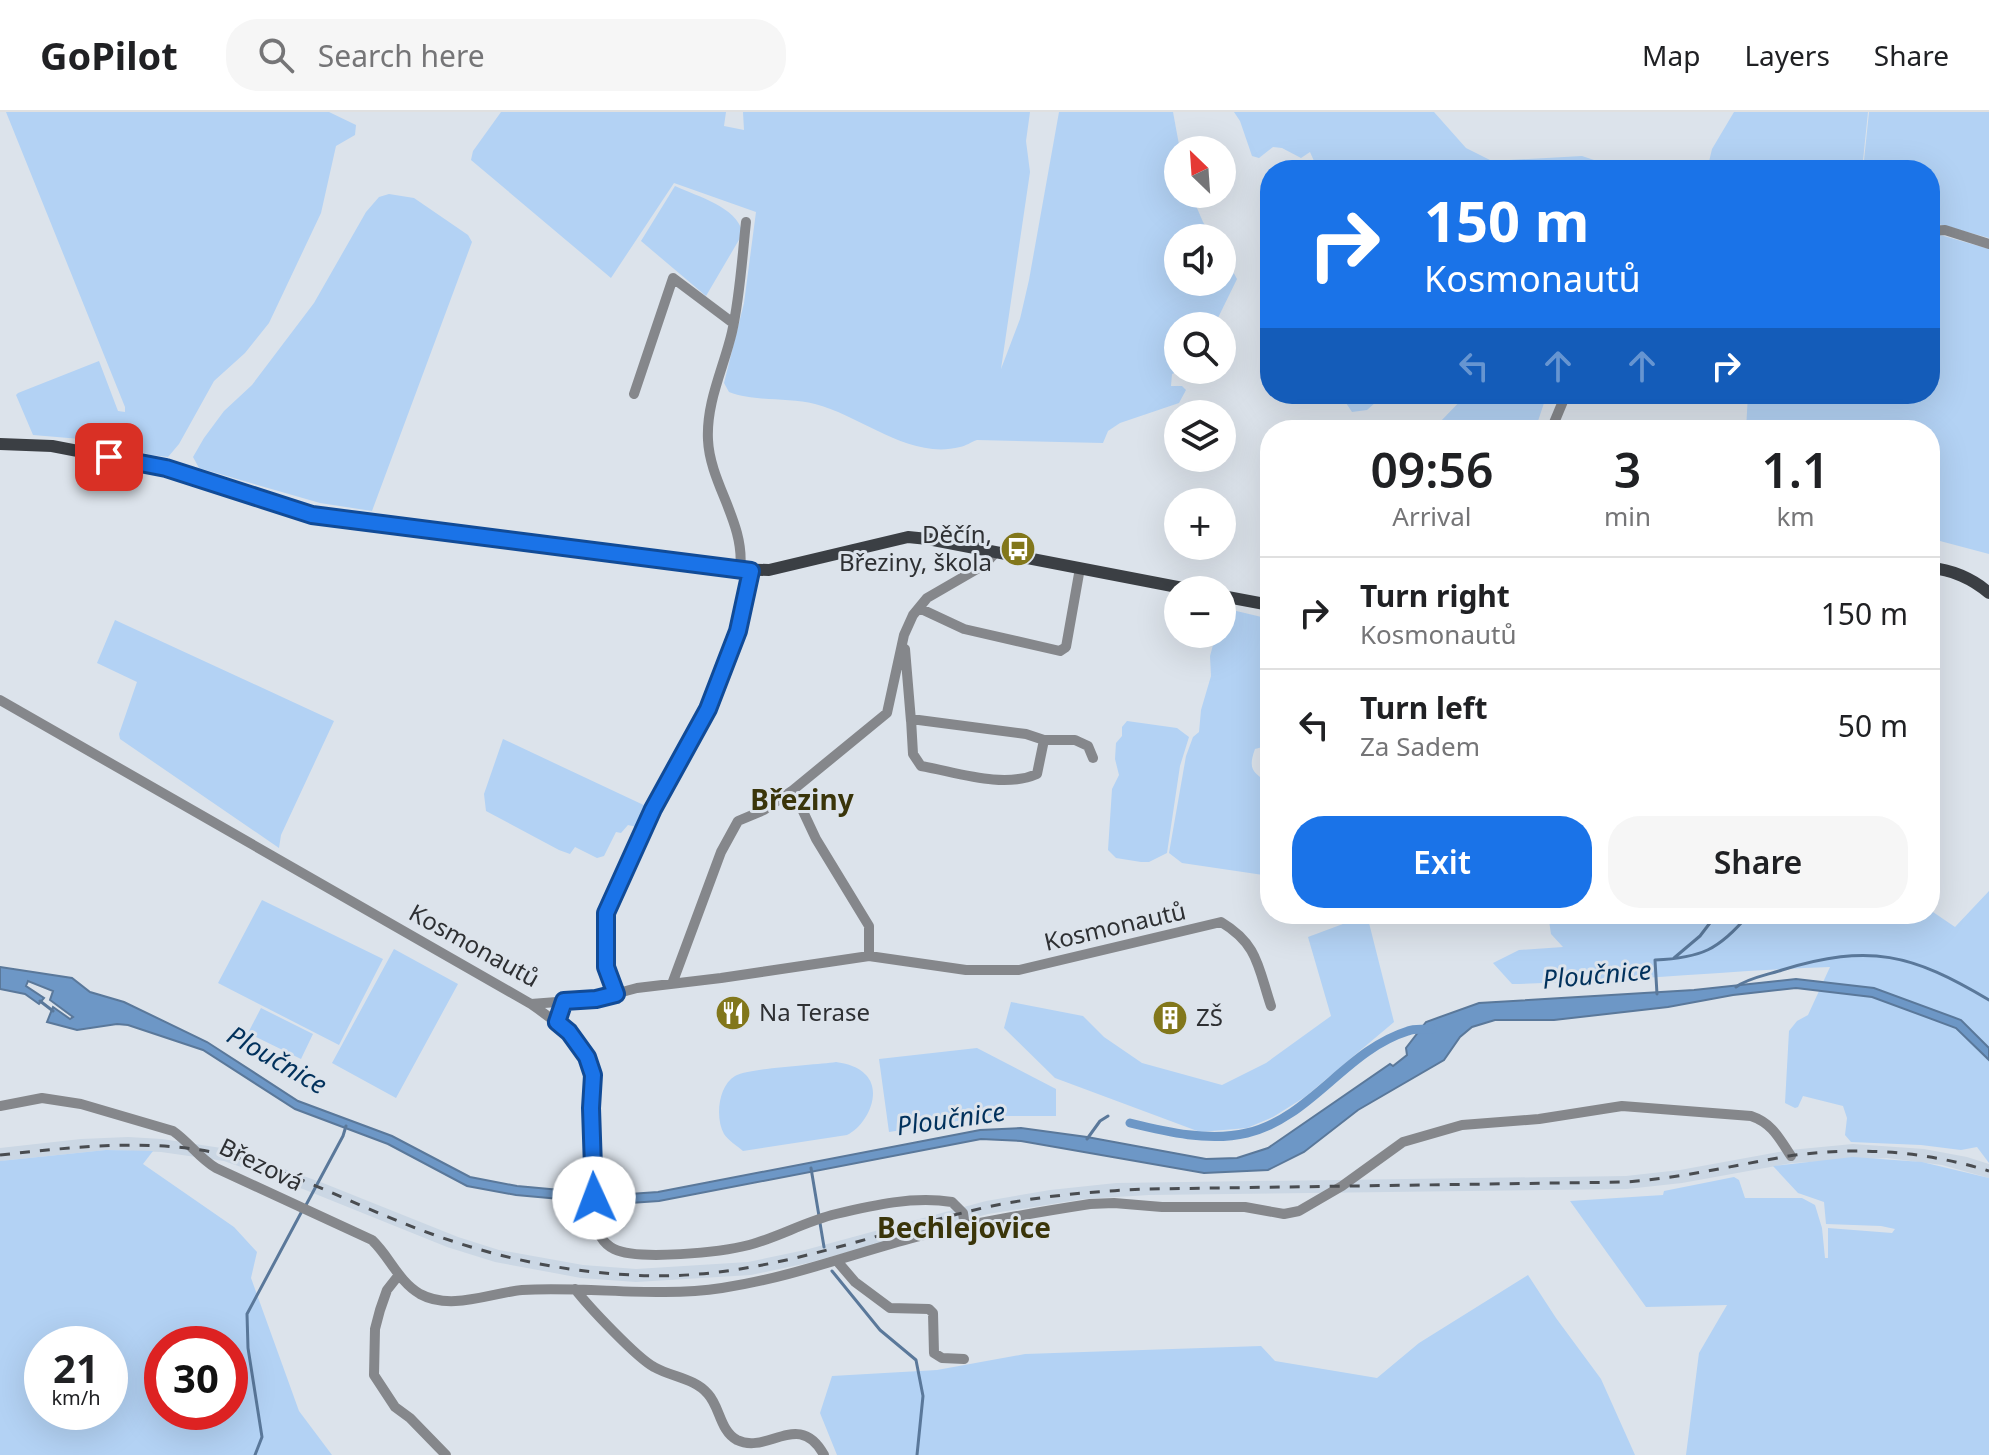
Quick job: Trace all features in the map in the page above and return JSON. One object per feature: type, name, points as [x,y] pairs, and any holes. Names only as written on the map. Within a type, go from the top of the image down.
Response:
[{"type":"main road","points":[[0,444],[52,446],[166,468],[312,515],[746,570],[790,566],[908,537],[1164,584]]},
{"type":"main road","points":[[1940,571],[1974,581],[1989,593]]},
{"type":"main road","points":[[1236,599],[1260,603]]},
{"type":"street","points":[[616,994],[606,967],[606,913],[653,809],[708,709],[738,631],[746,570],[708,443],[709,415],[733,323],[746,222]]},
{"type":"street","points":[[1940,230],[1989,244]]},
{"type":"street","points":[[634,394],[673,278],[733,323]]},
{"type":"street","points":[[672,984],[721,852],[738,821],[764,810],[793,790],[887,713],[904,635],[919,608],[927,598],[984,565],[996,552]]},
{"type":"street","points":[[919,608],[964,629],[1060,651],[1066,647],[1073,620],[1080,568]]},
{"type":"street","points":[[904,635],[913,754],[921,766],[997,779],[1025,779],[1037,774],[1044,740]]},
{"type":"street","name":"Kosmonautů","points":[[0,700],[531,1004],[596,999],[637,988],[869,956],[966,970],[1019,970],[1221,922],[1240,933],[1252,949],[1271,1006]]},
{"type":"street","points":[[911,721],[1026,734],[1044,740],[1075,740],[1088,746],[1093,758]]},
{"type":"street","points":[[793,790],[816,839],[869,926],[869,956]]},
{"type":"street","points":[[557,1022],[564,1001]]},
{"type":"street","points":[[531,1004],[569,1032],[587,1057],[593,1075],[591,1108],[595,1220],[605,1243],[622,1253],[730,1249],[769,1239],[819,1220],[896,1202],[934,1199],[952,1202],[958,1207],[965,1227]]},
{"type":"street","name":"Březová","points":[[0,1106],[42,1098],[81,1104],[173,1131],[184,1138],[203,1160],[216,1168],[372,1240],[398,1276]]},
{"type":"street","points":[[446,1455],[395,1407],[374,1375],[375,1329],[387,1290],[398,1276],[421,1294],[452,1300],[520,1290],[662,1292],[722,1288],[837,1261],[918,1237],[1065,1208],[1114,1203],[1162,1207],[1245,1207],[1284,1214],[1299,1211],[1342,1186],[1395,1147],[1424,1135],[1462,1125],[1539,1119],[1622,1106],[1751,1116],[1764,1120],[1772,1127],[1791,1156]]},
{"type":"street","points":[[837,1261],[855,1282],[890,1308],[929,1309],[933,1313],[934,1353],[942,1358],[964,1359]]},
{"type":"street","points":[[575,1289],[651,1366],[699,1385],[710,1395],[725,1428],[734,1439],[759,1443],[793,1434],[806,1435],[816,1441],[824,1455]]},
{"type":"shaded area","points":[[6,112],[329,112],[356,125],[355,135],[336,146],[321,213],[269,323],[245,353],[214,381],[179,444],[168,457],[104,441],[33,435],[16,395],[99,361],[118,411],[125,412],[125,407]]},
{"type":"shaded area","points":[[501,112],[726,112],[724,126],[744,130],[743,112],[1030,112],[1026,141],[1030,172],[1001,369],[1020,319],[1029,280],[1059,112],[1173,112],[1177,136],[1164,136],[1164,208],[1197,208],[1204,224],[1164,224],[1164,296],[1229,296],[1221,312],[1164,312],[1164,384],[1182,386],[1186,390],[1181,400],[1164,400],[1164,408],[1120,423],[1108,431],[1103,443],[977,440],[960,447],[922,447],[815,404],[729,392],[724,383],[744,303],[756,212],[674,183],[611,278],[471,160],[473,151]]},
{"type":"shaded area","points":[[1234,112],[1434,112],[1466,148],[1490,160],[1314,160],[1310,152],[1301,158],[1273,147],[1259,158],[1252,156]]},
{"type":"shaded area","points":[[1734,112],[1868,112],[1863,160],[1709,160],[1712,149]]},
{"type":"shaded area","points":[[1869,112],[1989,112],[1989,238],[1940,225],[1940,160],[1864,160]]},
{"type":"shaded area","points":[[1582,156],[1594,160],[1510,160]]},
{"type":"shaded area","points":[[675,186],[724,209],[733,216],[743,233],[706,296],[641,241]]},
{"type":"shaded area","points":[[389,194],[414,198],[468,235],[472,242],[372,511],[320,503],[199,468],[193,457],[204,438],[224,411],[252,385],[314,303],[366,212],[379,197]]},
{"type":"shaded area","points":[[1940,235],[1989,249],[1989,554],[1940,541],[1940,420],[1747,420],[1747,404],[1940,404]]},
{"type":"shaded area","points":[[1347,404],[1374,404],[1367,410],[1352,412]]},
{"type":"shaded area","points":[[1457,404],[1544,404],[1538,420],[1442,420]]},
{"type":"shaded area","points":[[1236,611],[1260,617],[1260,748],[1255,749],[1252,767],[1260,777],[1260,875],[1182,863],[1169,853],[1186,756],[1193,737],[1199,732],[1201,710],[1211,676],[1212,648],[1236,648]]},
{"type":"shaded area","points":[[115,620],[334,721],[281,835],[279,848],[120,739],[137,682],[97,663]]},
{"type":"shaded area","points":[[1127,721],[1177,728],[1189,737],[1180,766],[1167,853],[1149,862],[1116,858],[1108,850],[1112,789],[1119,775],[1115,759],[1116,743]]},
{"type":"shaded area","points":[[503,739],[650,808],[641,828],[628,825],[621,833],[616,832],[604,856],[597,858],[575,847],[570,854],[559,850],[486,811],[484,794]]},
{"type":"shaded area","points":[[1989,891],[1989,1163],[1977,1147],[1961,1150],[1851,1142],[1845,1135],[1847,1118],[1843,1106],[1803,1096],[1798,1107],[1785,1103],[1789,1031],[1797,1021],[1808,1015],[1830,967],[1512,984],[1493,963],[1519,950],[1563,947],[1551,934],[1550,924],[1940,924],[1940,917],[1955,927]]},
{"type":"shaded area","points":[[262,900],[383,959],[339,1045],[218,983]]},
{"type":"shaded area","points":[[1343,924],[1369,924],[1394,1022],[1305,1097],[1273,1117],[1247,1128],[1200,1132],[1055,1078],[1004,1028],[1011,1002],[1083,1016],[1104,1037],[1142,1063],[1222,1085],[1266,1063],[1331,1016],[1308,937]]},
{"type":"shaded area","points":[[394,949],[458,984],[396,1098],[332,1063]]},
{"type":"shaded area","points":[[0,967],[72,978],[90,992],[124,1002],[207,1042],[298,1101],[392,1136],[470,1177],[517,1186],[615,1195],[658,1192],[980,1130],[1021,1128],[1206,1159],[1237,1158],[1268,1148],[1390,1064],[1393,1066],[1407,1055],[1406,1048],[1426,1022],[1479,1003],[1694,990],[1796,979],[1874,988],[1961,1020],[1989,1048],[1989,1060],[1956,1028],[1872,997],[1796,988],[1554,1020],[1495,1020],[1472,1027],[1460,1037],[1444,1060],[1358,1110],[1304,1152],[1268,1170],[1204,1173],[1021,1141],[981,1139],[659,1201],[615,1204],[516,1195],[467,1186],[388,1144],[295,1109],[203,1050],[128,1025],[77,1030],[47,1022],[53,1007],[70,1019],[73,1017],[50,1000],[53,991],[28,981],[26,986],[44,998],[39,1004],[25,994],[0,989]]},
{"type":"shaded area","points":[[261,1008],[313,1034],[301,1059],[248,1033]]},
{"type":"shaded area","points":[[977,1048],[1056,1089],[1056,1116],[989,1116],[889,1132],[879,1059]]},
{"type":"shaded area","points":[[836,1062],[859,1069],[871,1082],[870,1108],[854,1131],[847,1135],[743,1151],[724,1134],[720,1103],[725,1087],[735,1076],[768,1069]]},
{"type":"shaded area","points":[[128,1137],[228,1149],[499,1250],[583,1265],[636,1269],[748,1262],[805,1250],[986,1201],[1116,1183],[1626,1176],[1680,1170],[1790,1150],[1853,1144],[1924,1149],[1967,1157],[1989,1164],[1989,1178],[1942,1165],[1887,1158],[1792,1163],[1682,1183],[1627,1189],[1149,1195],[1084,1199],[988,1214],[808,1263],[751,1275],[636,1282],[581,1278],[495,1262],[447,1247],[224,1161],[161,1152],[106,1150],[0,1161],[0,1148]]},
{"type":"shaded area","points":[[106,1150],[153,1151],[143,1164],[234,1227],[257,1252],[251,1278],[299,1411],[332,1455],[0,1455],[0,1161]]},
{"type":"shaded area","points":[[1853,1157],[1922,1162],[1989,1178],[1989,1455],[1686,1455],[1699,1353],[1727,1305],[1646,1307],[1570,1201],[1663,1195],[1664,1191],[1734,1177],[1739,1180],[1745,1198],[1802,1198],[1815,1205],[1822,1228],[1825,1258],[1828,1258],[1828,1228],[1892,1233],[1895,1229],[1826,1224],[1824,1202],[1798,1193],[1773,1166]]},
{"type":"shaded area","points":[[1528,1275],[1601,1379],[1635,1455],[837,1455],[820,1413],[832,1376],[937,1370],[1025,1354],[1261,1346],[1275,1361],[1377,1378],[1419,1343]]},
{"type":"waterway","points":[[1674,958],[1709,924]]},
{"type":"waterway","name":"Ploučnice","points":[[1657,994],[1655,960],[1685,957],[1708,950],[1739,924]]},
{"type":"waterway","points":[[1736,987],[1758,977],[1813,962],[1866,955],[1913,963],[1962,984],[1989,1000]]},
{"type":"waterway","points":[[40,1001],[53,1011]]},
{"type":"waterway","points":[[1130,1123],[1203,1136],[1247,1133],[1270,1125],[1290,1113],[1386,1040],[1411,1030],[1432,1029]]},
{"type":"waterway","points":[[1087,1139],[1100,1121],[1108,1116]]},
{"type":"waterway","points":[[306,1205],[346,1126]]},
{"type":"waterway","points":[[811,1168],[819,1216]]},
{"type":"waterway","points":[[255,1455],[262,1437],[248,1348],[247,1314],[302,1211]]},
{"type":"waterway","points":[[820,1223],[824,1247]]},
{"type":"waterway","points":[[832,1271],[880,1330],[916,1360],[923,1396],[917,1455]]},
{"type":"railway","points":[[0,1155],[139,1145],[222,1154],[269,1167],[403,1223],[487,1252],[544,1265],[632,1275],[723,1272],[811,1254],[987,1207],[1087,1193],[1148,1189],[1626,1182],[1840,1151],[1915,1155],[1989,1171]]},
{"type":"place","name":"Děčín, Březiny, škola","points":[[1018,549]]},
{"type":"place","name":"Na Terase","points":[[733,1013]]},
{"type":"place","name":"ZŠ","points":[[1170,1018]]},
{"type":"district","name":"Březiny","points":[[802,800]]},
{"type":"district","name":"Bechlejovice","points":[[964,1228]]},
{"type":"route","points":[[109,457],[166,468],[312,515],[751,571],[738,631],[708,709],[653,809],[606,913],[606,967],[616,994],[564,1001],[557,1022],[569,1032],[587,1057],[593,1075],[594,1198]]}]
